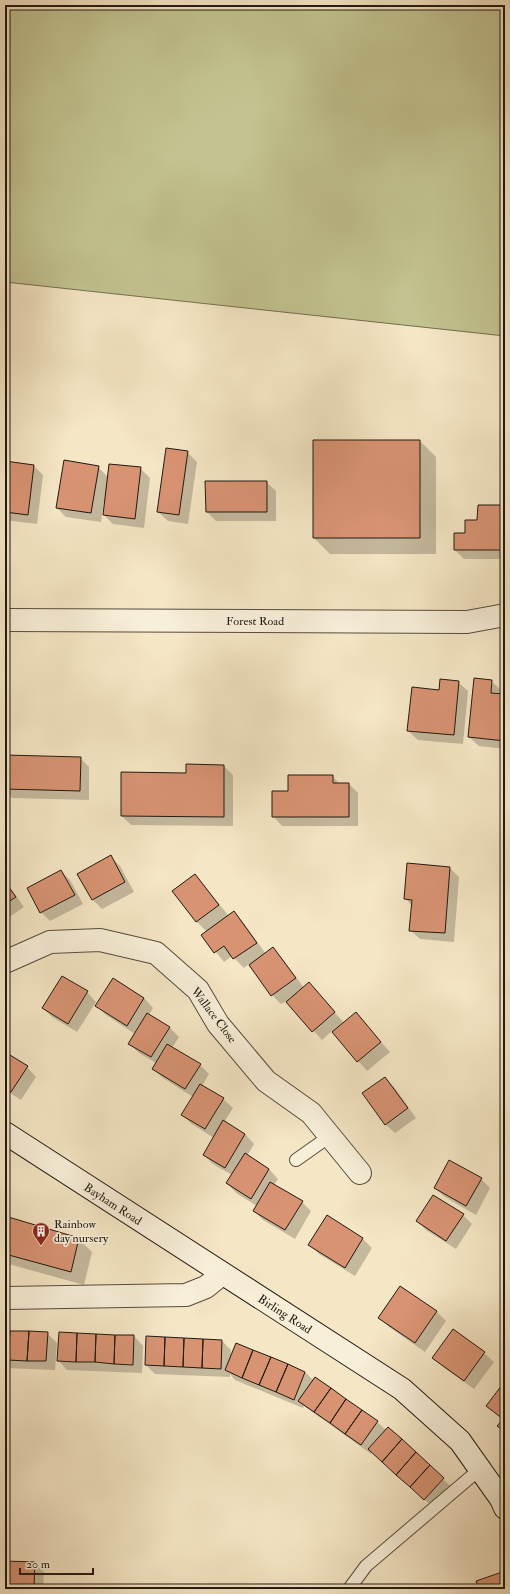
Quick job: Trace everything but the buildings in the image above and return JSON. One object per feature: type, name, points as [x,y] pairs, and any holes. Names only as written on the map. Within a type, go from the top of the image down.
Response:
[{"type":"street","name":"Forest Road","points":[[5,620],[468,622],[505,615]]},
{"type":"street","name":"Wallace Close","points":[[5,962],[50,942],[100,940],[156,953],[198,990],[218,1024],[266,1081],[311,1113],[360,1173]]},
{"type":"street","name":"Bayham Road","points":[[5,1133],[222,1274]]},
{"type":"street","points":[[5,1298],[186,1295],[206,1287],[222,1274]]},
{"type":"street","name":"Birling Road","points":[[222,1274],[402,1389],[460,1440],[501,1499],[505,1508]]},
{"type":"lane","points":[[296,1160],[330,1136]]},
{"type":"lane","points":[[349,1589],[366,1566],[480,1469]]},
{"type":"green space","points":[[5,5],[505,5],[505,336],[5,282]]},
{"type":"place","name":"Rainbow day nursery","points":[[41,1246]]}]
